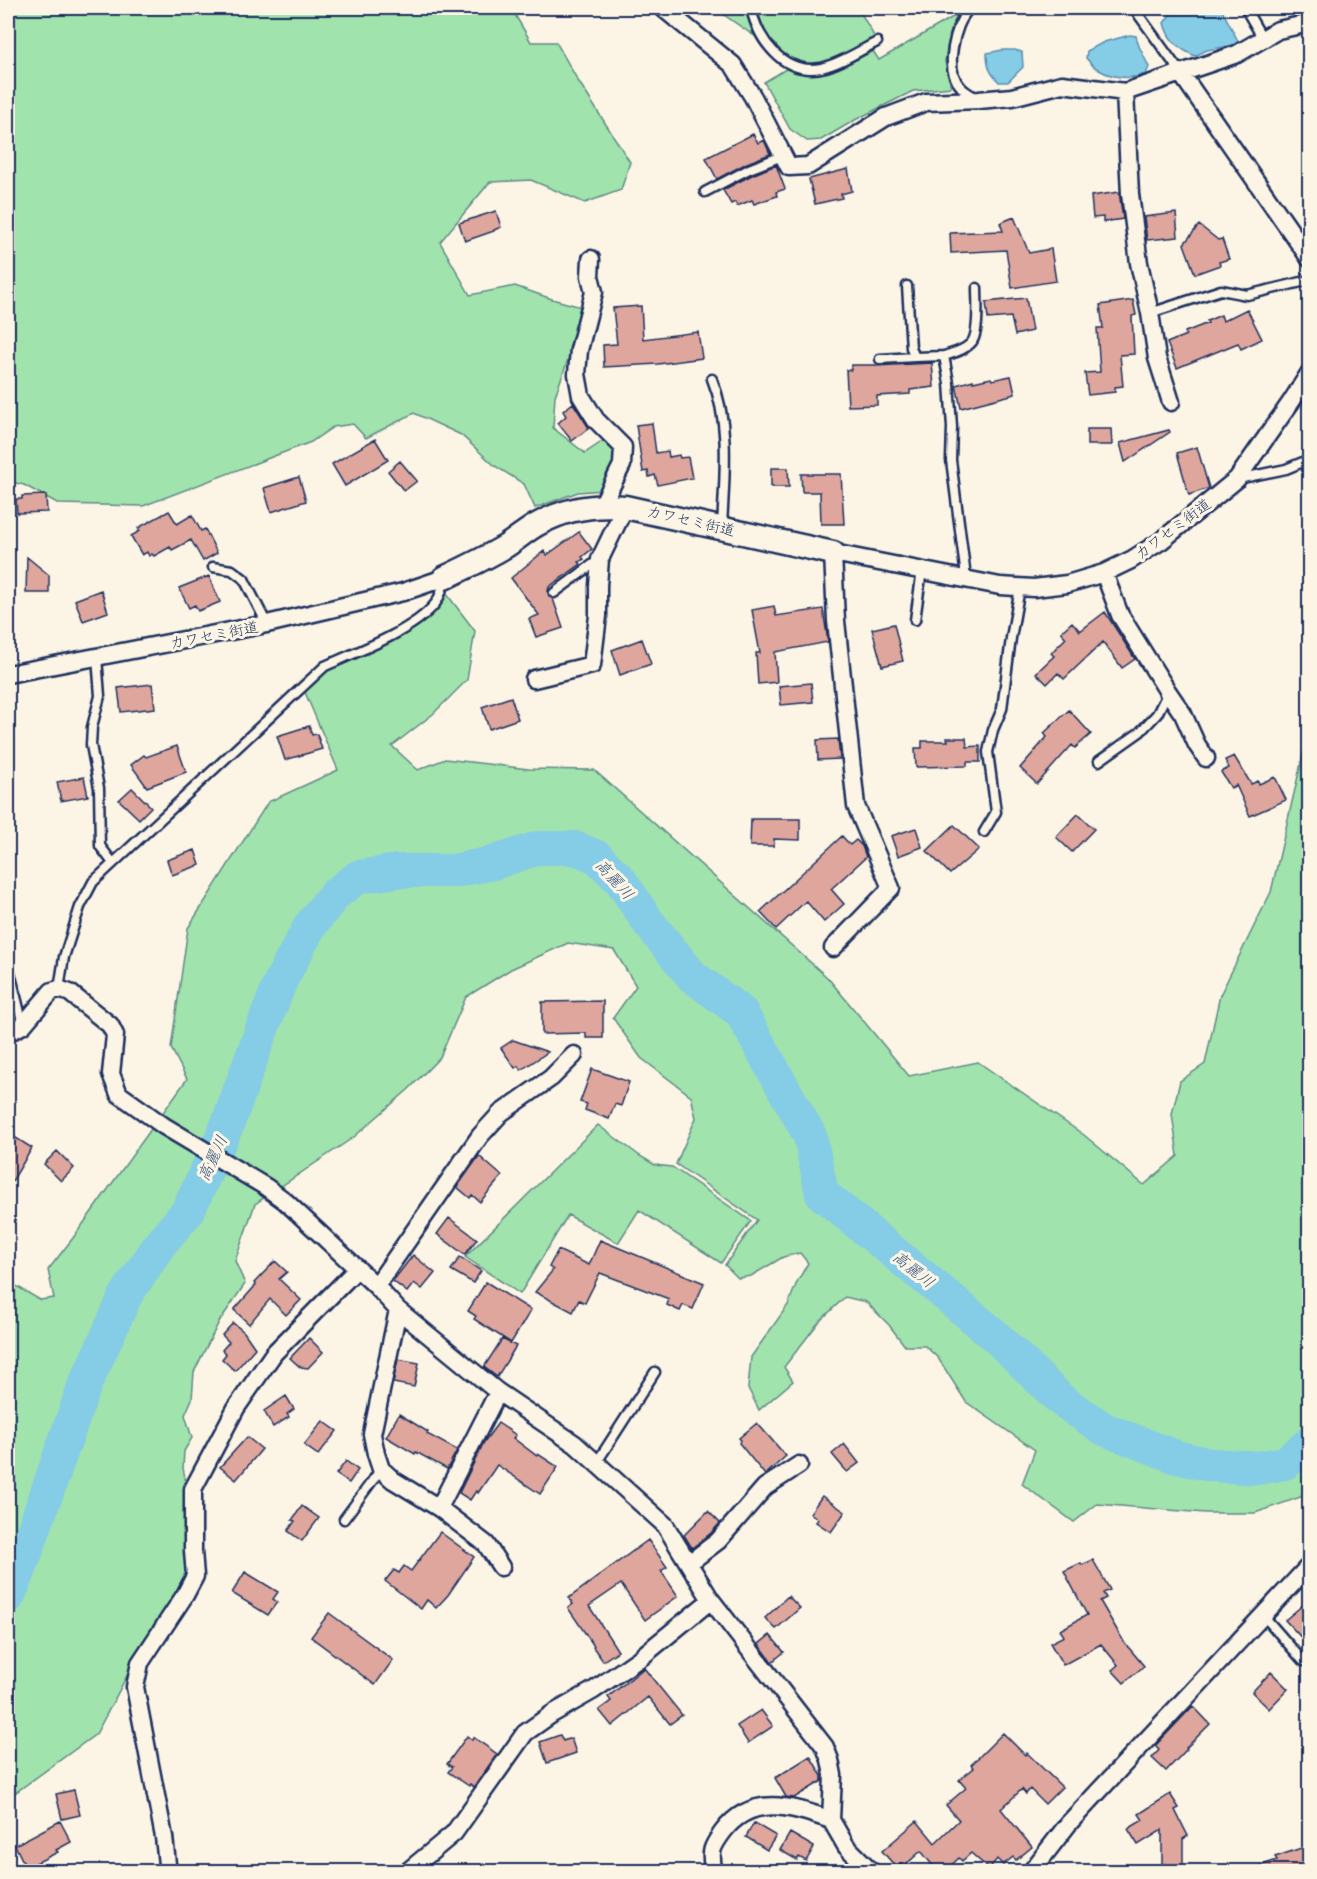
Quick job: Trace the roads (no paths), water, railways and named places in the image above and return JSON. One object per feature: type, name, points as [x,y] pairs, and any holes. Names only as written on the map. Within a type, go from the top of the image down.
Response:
[{"type":"street","points":[[663,8],[733,65],[789,167],[808,166],[886,117],[926,102],[1012,97],[1062,84],[1125,92],[1237,54],[1278,30],[1310,23]]},
{"type":"street","points":[[1180,72],[1310,260]]},
{"type":"street","points":[[1125,92],[1130,194],[1139,263],[1157,358],[1171,402]]},
{"type":"street","points":[[534,679],[592,665],[598,616],[600,559],[622,465],[623,447],[596,420],[581,396],[577,374],[579,350],[594,292],[590,276],[591,259]]},
{"type":"street","name":"カワセミ街道","points":[[8,674],[267,624],[403,592],[444,578],[478,562],[538,523],[581,507],[613,506],[1000,586],[1034,588],[1067,584],[1104,573],[1161,542],[1237,479],[1292,402],[1310,372]]},
{"type":"street","points":[[833,553],[836,621],[856,806],[891,888],[833,948]]},
{"type":"street","points":[[1104,573],[1120,615],[1183,714],[1197,745],[1206,758]]},
{"type":"street","points":[[8,1033],[23,1025],[52,991],[70,993],[110,1025],[115,1035],[111,1074],[119,1094],[164,1126],[266,1187],[285,1201],[376,1286],[398,1310],[498,1392],[575,1444],[665,1525],[711,1600],[825,1747],[833,1775],[831,1820],[846,1846],[872,1872]]},
{"type":"street","points":[[376,1286],[480,1136],[501,1113],[551,1078],[574,1054]]},
{"type":"street","points":[[164,1872],[167,1864],[164,1837],[135,1688],[140,1663],[195,1576],[193,1489],[236,1408],[274,1353],[357,1269]]},
{"type":"street","points":[[398,1310],[372,1434],[381,1469],[393,1480],[438,1508],[486,1544],[501,1567]]},
{"type":"street","points":[[438,1508],[498,1392]]},
{"type":"street","points":[[689,1563],[718,1541],[765,1487],[799,1466]]},
{"type":"street","points":[[1030,1872],[1069,1823],[1310,1565]]},
{"type":"street","points":[[407,1872],[454,1833],[525,1733],[640,1658],[711,1600]]},
{"type":"street","points":[[710,1872],[713,1868],[711,1854],[715,1843],[726,1827],[745,1812],[764,1805],[786,1806],[831,1820]]},
{"type":"lane","points":[[751,8],[762,38],[777,55],[793,65],[808,69],[822,68],[876,42]]},
{"type":"lane","points":[[969,8],[958,29],[950,58],[960,87],[979,100]]},
{"type":"lane","points":[[1245,8],[1263,39]]},
{"type":"lane","points":[[1138,14],[1180,72]]},
{"type":"lane","points":[[705,192],[782,156]]},
{"type":"lane","points":[[1150,313],[1221,290],[1247,295],[1310,280]]},
{"type":"lane","points":[[907,286],[910,348],[915,357]]},
{"type":"lane","points":[[880,359],[944,356],[962,350],[972,343],[976,334],[977,288]]},
{"type":"lane","points":[[944,356],[949,383],[952,427],[951,460],[965,569],[964,579]]},
{"type":"lane","points":[[711,379],[719,397],[724,438],[722,528]]},
{"type":"lane","points":[[1237,479],[1286,469],[1310,459]]},
{"type":"lane","points":[[554,593],[600,559]]},
{"type":"lane","points":[[213,567],[232,570],[244,579],[267,624]]},
{"type":"lane","points":[[915,620],[922,570]]},
{"type":"lane","points":[[59,990],[64,957],[80,907],[93,882],[325,666],[363,650],[413,624],[434,605],[443,591],[444,578]]},
{"type":"lane","points":[[984,832],[996,812],[988,752],[993,730],[1002,709],[1020,588]]},
{"type":"lane","points":[[97,657],[100,696],[92,727],[91,745],[99,788],[100,846],[113,863]]},
{"type":"lane","points":[[1099,761],[1140,732],[1157,714],[1168,692]]},
{"type":"lane","points":[[8,964],[23,1025]]},
{"type":"lane","points":[[597,1462],[655,1372]]},
{"type":"lane","points":[[344,1519],[381,1469]]},
{"type":"lane","points":[[1263,1615],[1303,1661]]},
{"type":"water","points":[[1180,8],[1221,8],[1238,41],[1235,45],[1207,50],[1195,56],[1184,50],[1171,39],[1164,23],[1172,12]]},
{"type":"water","points":[[1130,35],[1136,36],[1149,67],[1146,74],[1130,77],[1113,76],[1098,69],[1086,58],[1087,51],[1104,42]]},
{"type":"water","points":[[1002,50],[1022,52],[1023,67],[1008,82],[999,82],[989,69],[987,62],[987,53]]},
{"type":"waterway","name":"高麗川","points":[[8,1597],[19,1572],[84,1387],[126,1295],[160,1244],[188,1211],[227,1126],[281,980],[310,926],[334,895],[358,877],[397,871],[454,871],[493,863],[538,848],[575,848],[597,857],[621,881],[648,922],[692,976],[741,1012],[810,1136],[822,1194],[991,1332],[1061,1400],[1104,1429],[1176,1457],[1211,1465],[1258,1468],[1285,1463],[1310,1443]]}]
